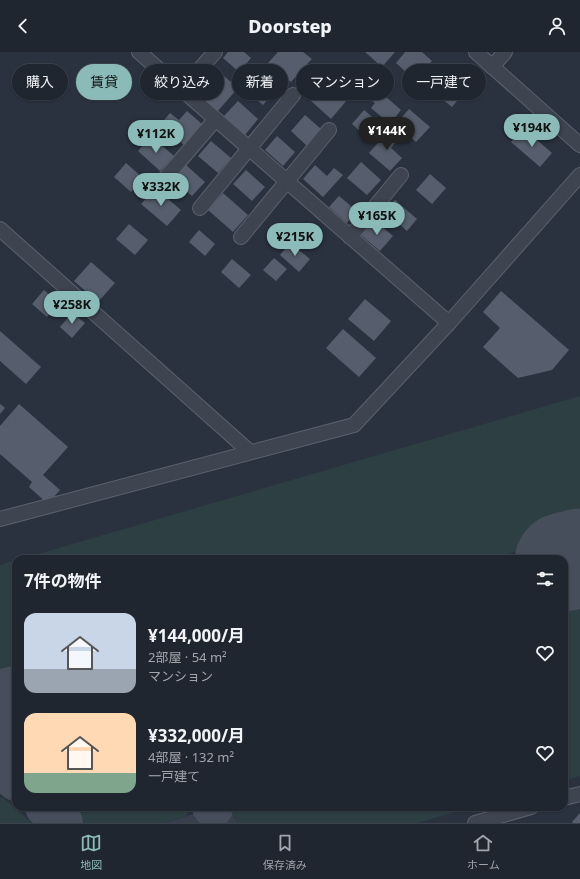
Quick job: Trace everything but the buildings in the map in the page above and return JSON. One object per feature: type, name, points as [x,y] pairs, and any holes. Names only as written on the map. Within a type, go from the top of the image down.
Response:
[{"type":"street","points":[[139,52],[152,64]]},
{"type":"street","points":[[204,64],[215,52]]},
{"type":"street","points":[[476,52],[580,145]]},
{"type":"street","points":[[492,67],[505,52]]},
{"type":"street","points":[[200,208],[293,95]]},
{"type":"street","points":[[192,100],[449,323]]},
{"type":"street","points":[[166,177],[215,120]]},
{"type":"street","points":[[241,237],[329,130]]},
{"type":"street","points":[[350,237],[401,175]]},
{"type":"street","points":[[0,519],[354,425],[449,323],[580,175]]},
{"type":"street","points":[[0,229],[250,452]]},
{"type":"street","points":[[568,797],[580,794]]},
{"type":"street","points":[[475,823],[516,811]]},
{"type":"shaded area","points":[[580,396],[580,534],[504,555],[35,555]]},
{"type":"shaded area","points":[[12,561],[12,670],[0,674],[0,565]]},
{"type":"shaded area","points":[[580,601],[580,776],[568,780],[568,605]]},
{"type":"shaded area","points":[[2,797],[12,806],[12,811],[18,811],[32,823],[0,823],[0,798]]},
{"type":"shaded area","points":[[72,811],[189,811],[186,816],[164,823],[85,823]]},
{"type":"shaded area","points":[[204,811],[232,811],[237,823],[164,823]]},
{"type":"shaded area","points":[[232,811],[459,811],[417,823],[237,823]]},
{"type":"taxiway","points":[[0,766],[12,777]]},
{"type":"taxiway","points":[[50,811],[63,823]]},
{"type":"runway","points":[[568,561],[580,558]]},
{"type":"runway","points":[[0,720],[12,717]]}]
